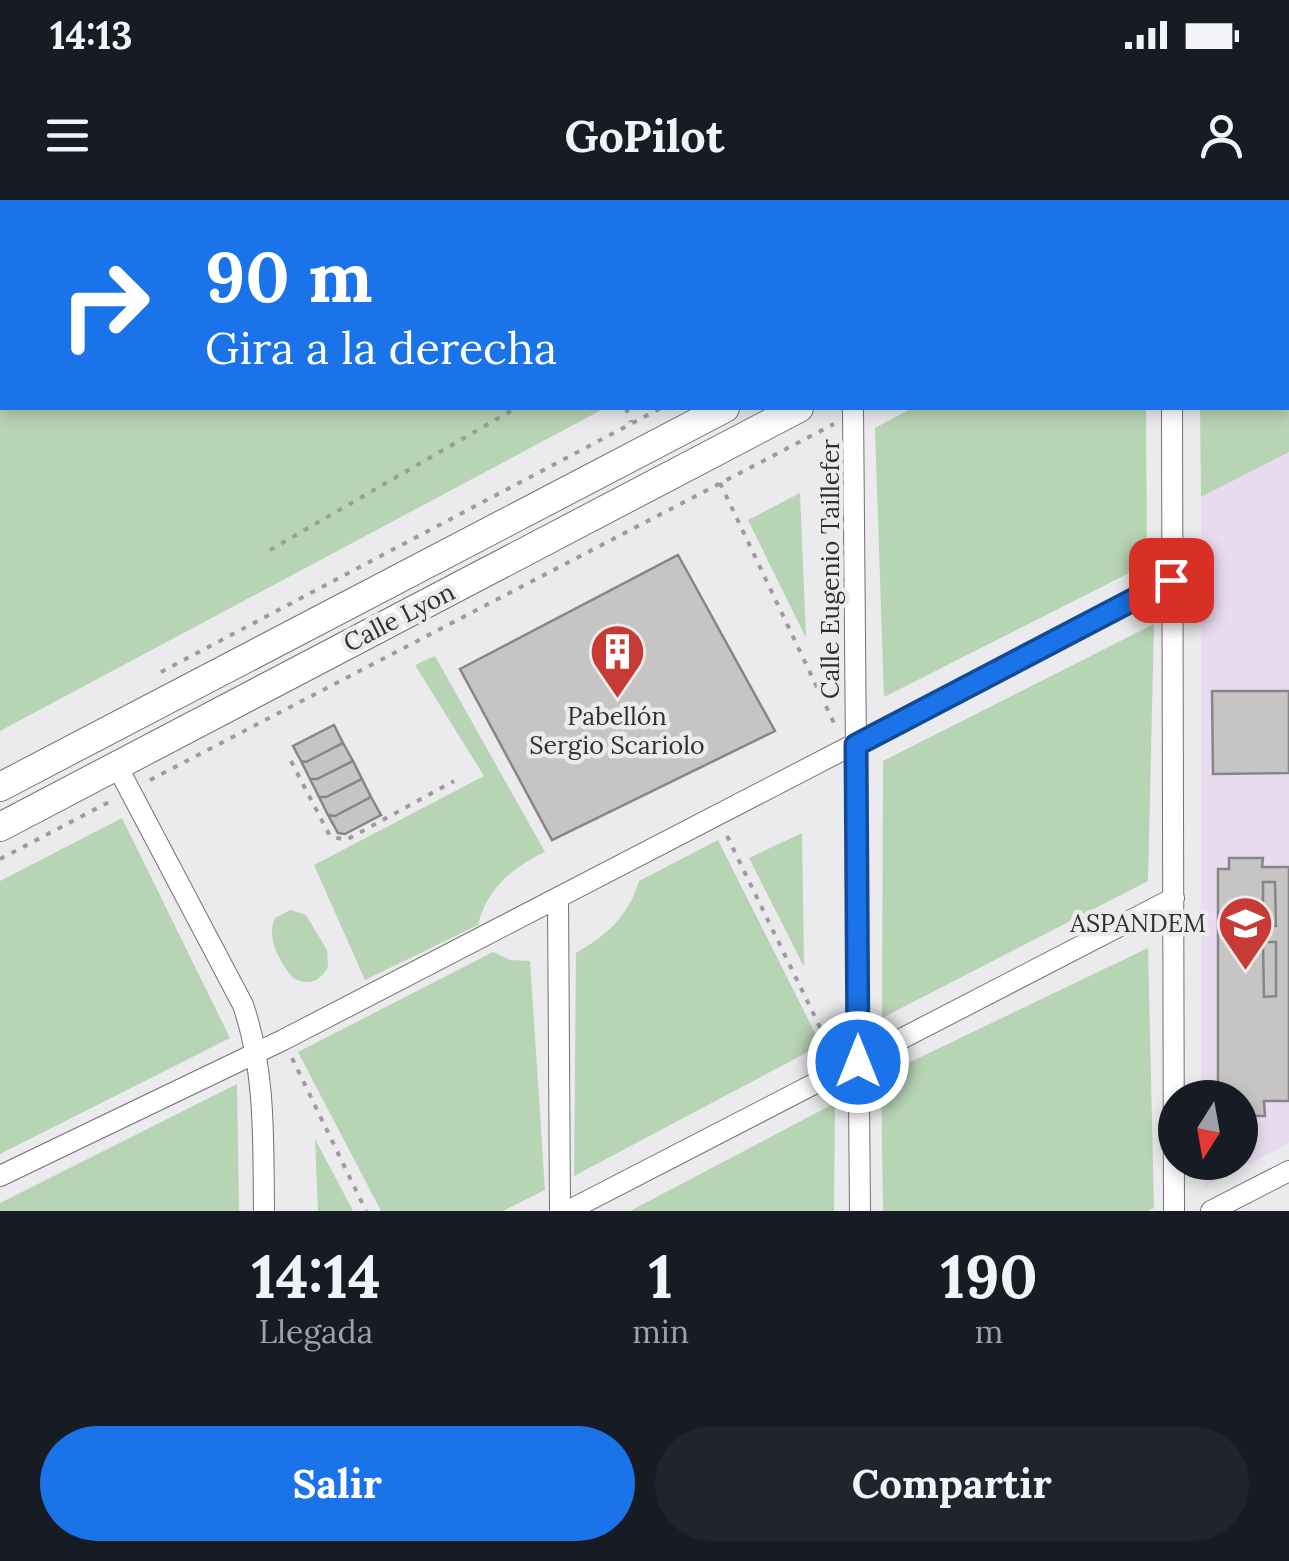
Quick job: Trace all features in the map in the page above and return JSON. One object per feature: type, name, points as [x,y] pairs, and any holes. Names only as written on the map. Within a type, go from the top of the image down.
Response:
[{"type":"street","name":"Calle Lyon","points":[[0,787],[721,410]]},
{"type":"street","name":"Calle Lyon","points":[[0,827],[123,778],[795,410]]},
{"type":"street","name":"Calle Eugenio Taillefer","points":[[854,410],[849,1066],[860,1211]]},
{"type":"street","points":[[1172,410],[1174,1211]]},
{"type":"street","points":[[0,1176],[283,1040],[1171,580]]},
{"type":"street","points":[[123,778],[244,1005],[257,1050],[262,1096],[264,1211]]},
{"type":"street","points":[[558,898],[560,1211]]},
{"type":"street","points":[[568,1211],[1174,898]]},
{"type":"street","points":[[1211,1211],[1289,1172]]},
{"type":"path","points":[[270,550],[513,410]]},
{"type":"path","points":[[155,675],[657,410]]},
{"type":"path","points":[[0,859],[123,778],[720,482],[854,410]]},
{"type":"path","points":[[720,482],[851,748]]},
{"type":"path","points":[[291,761],[330,836],[337,840],[346,840],[454,781]]},
{"type":"path","points":[[717,816],[849,1066]]},
{"type":"path","points":[[283,1040],[366,1211]]},
{"type":"shaded area","points":[[1289,452],[1289,1143],[1258,1159],[1258,1080],[1201,1080],[1201,497]]},
{"type":"green space","points":[[0,410],[601,410],[0,731]]},
{"type":"green space","points":[[908,410],[1146,410],[1147,564],[884,697],[875,428]]},
{"type":"green space","points":[[1200,410],[1289,410],[1289,452],[1201,497]]},
{"type":"green space","points":[[800,493],[806,638],[748,520]]},
{"type":"green space","points":[[1154,624],[1148,881],[882,1018],[883,761]]},
{"type":"green space","points":[[435,656],[545,852],[502,881],[487,901],[478,925],[365,980],[314,865],[484,776],[415,665]]},
{"type":"green space","points":[[122,818],[230,1038],[0,1154],[0,881]]},
{"type":"green space","points":[[802,833],[804,967],[749,858]]},
{"type":"green space","points":[[718,840],[821,1045],[574,1176],[576,953],[615,924],[639,881]]},
{"type":"green space","points":[[290,910],[306,915],[327,950],[328,967],[313,981],[293,978],[275,949],[275,918]]},
{"type":"green space","points":[[1148,948],[1154,1208],[883,1211],[881,1076]]},
{"type":"green space","points":[[493,952],[510,960],[530,961],[545,1190],[503,1211],[381,1211],[298,1052]]},
{"type":"green space","points":[[237,1084],[239,1211],[0,1211],[0,1203]]},
{"type":"green space","points":[[835,1103],[834,1211],[630,1211]]},
{"type":"green space","points":[[315,1139],[353,1211],[318,1211]]},
{"type":"building","name":"Pabellón Sergio Scariolo","points":[[678,555],[775,731],[552,840],[460,669]]},
{"type":"building","points":[[1212,691],[1289,691],[1289,773],[1213,774]]},
{"type":"building","points":[[334,725],[343,743],[301,761],[293,746]]},
{"type":"building","points":[[343,743],[353,761],[310,779],[301,761]]},
{"type":"building","points":[[353,761],[362,779],[319,797],[310,779]]},
{"type":"building","points":[[362,779],[371,797],[335,816],[328,815],[319,797]]},
{"type":"building","points":[[371,797],[381,815],[345,834],[338,833],[328,815],[335,816]]},
{"type":"building","points":[[1229,858],[1263,858],[1262,867],[1289,867],[1289,1101],[1264,1101],[1265,1116],[1258,1116],[1258,1080],[1218,1080],[1218,869],[1229,869]],"holes":[[[1263,882],[1275,882],[1276,926],[1263,926]],[[1263,942],[1276,942],[1276,996],[1264,997]]]},
{"type":"building","points":[[1263,882],[1275,882],[1276,926],[1263,926]]},
{"type":"building","points":[[1263,942],[1276,942],[1276,996],[1264,997]]},
{"type":"place","name":"Pabellón Sergio Scariolo","points":[[617,700]]},
{"type":"place","name":"ASPANDEM","points":[[1245,972]]},
{"type":"route","points":[[858,1062],[856,745],[1171,580]]}]
